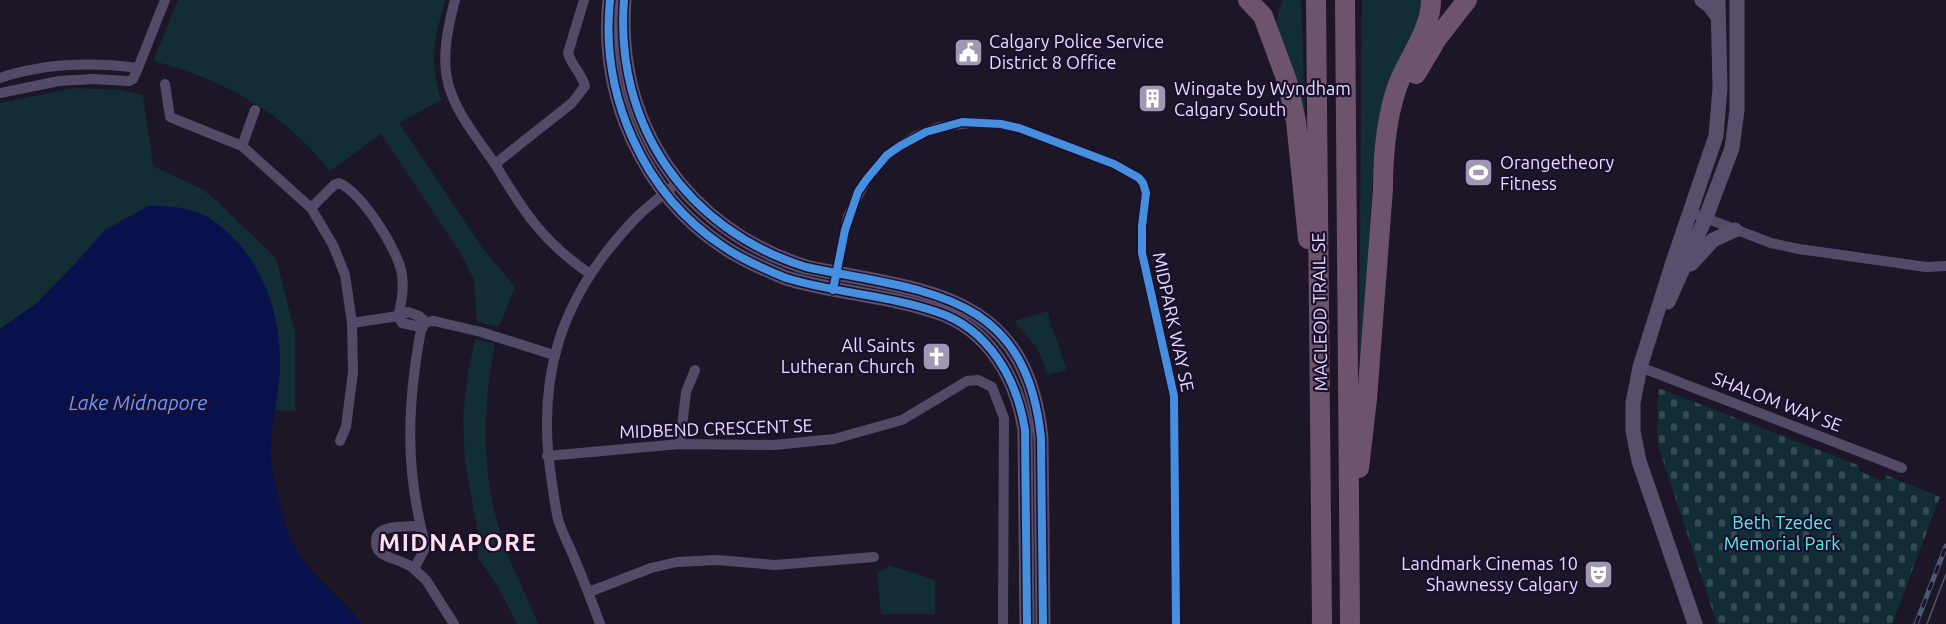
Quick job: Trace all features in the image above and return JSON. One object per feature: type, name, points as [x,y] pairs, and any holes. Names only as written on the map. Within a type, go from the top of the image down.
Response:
[{"type":"highway","points":[[1248,0],[1263,16],[1269,31],[1287,81],[1296,121],[1321,370]]},
{"type":"highway","points":[[1268,0],[1266,15],[1269,31]]},
{"type":"highway","name":"MACLEOD TRAIL SE","points":[[1316,0],[1322,624]]},
{"type":"highway","name":"MACLEOD TRAIL SE","points":[[1345,0],[1350,624]]},
{"type":"highway","points":[[1346,106],[1354,0]]},
{"type":"highway","points":[[1349,554],[1367,399],[1383,189],[1383,158],[1397,87],[1429,15],[1431,0]]},
{"type":"highway","points":[[1383,189],[1395,133],[1411,83],[1437,37],[1467,0]]},
{"type":"street","points":[[0,93],[59,81],[85,79],[129,81],[133,79],[165,0]]},
{"type":"street","points":[[455,0],[445,43],[446,78],[460,114],[538,229],[558,250],[590,274]]},
{"type":"street","points":[[495,164],[565,110],[585,86],[579,71],[569,59],[568,53],[584,0]]},
{"type":"street","points":[[610,0],[608,49],[612,76],[631,137],[665,193],[697,226],[722,246],[747,261],[786,278],[939,312],[976,335],[997,357],[1007,372],[1019,399],[1025,430],[1027,624]]},
{"type":"street","points":[[624,0],[624,46],[636,106],[659,153],[678,182],[717,222],[753,246],[790,262],[931,292],[957,302],[988,324],[1017,357],[1034,392],[1041,438],[1043,624]]},
{"type":"street","points":[[1702,0],[1718,17]]},
{"type":"street","points":[[1695,624],[1639,461],[1635,444],[1633,403],[1640,367],[1690,212],[1710,158],[1718,123],[1720,88],[1718,0]]},
{"type":"street","points":[[1648,343],[1680,278],[1729,159],[1735,129],[1737,0]]},
{"type":"street","points":[[1738,28],[1747,0]]},
{"type":"street","points":[[0,78],[65,64],[138,68]]},
{"type":"street","points":[[165,84],[170,117],[242,146],[311,208],[333,245],[345,275],[352,323],[353,372],[346,426],[340,441]]},
{"type":"street","points":[[242,146],[255,110]]},
{"type":"street","name":"MIDPARK WAY SE","points":[[833,290],[848,216],[866,180],[887,155],[916,136],[939,127],[977,122],[1019,128],[1114,164],[1139,178],[1146,193],[1142,253],[1174,396],[1176,624]]},
{"type":"street","points":[[600,624],[589,592],[558,521],[547,456],[546,414],[554,356],[563,326],[590,274],[634,219],[678,182]]},
{"type":"street","points":[[311,208],[334,185],[339,183],[352,192],[369,212],[392,246],[402,272],[404,292],[398,316],[402,323],[416,326],[434,321],[481,332],[554,356]]},
{"type":"street","points":[[1690,212],[1771,243],[1799,249],[1926,267],[1946,266]]},
{"type":"street","points":[[1680,278],[1713,240],[1736,230]]},
{"type":"street","points":[[352,323],[398,316]]},
{"type":"street","points":[[414,569],[425,544],[420,526],[410,451],[410,402],[419,340],[426,322]]},
{"type":"street","name":"SHALOM WAY SE","points":[[1640,367],[1902,468]]},
{"type":"street","points":[[680,444],[686,392],[695,370]]},
{"type":"street","name":"MIDBEND CRESCENT SE","points":[[547,456],[680,444],[774,445],[834,439],[902,420],[967,381],[978,380],[992,387],[1004,418],[1003,624]]},
{"type":"street","points":[[420,526],[387,528],[379,533],[376,541],[377,548],[382,554],[402,560],[426,580],[454,624]]},
{"type":"street","points":[[589,592],[651,568],[677,562],[717,560],[775,565],[874,557]]},
{"type":"green space","points":[[178,0],[445,0],[434,50],[435,72],[441,100],[399,123],[481,246],[515,287],[499,327],[477,322],[474,280],[461,254],[381,134],[330,171],[293,132],[273,115],[251,101],[204,78],[153,61]]},
{"type":"green space","points":[[1283,0],[1301,0],[1305,116],[1277,24],[1278,12]]},
{"type":"green space","points":[[1362,0],[1423,0],[1418,21],[1379,122],[1373,170],[1362,357],[1359,357]]},
{"type":"green space","points":[[76,88],[120,90],[143,95],[153,166],[202,189],[276,258],[295,332],[295,411],[275,410],[280,368],[127,217],[104,231],[37,303],[0,329],[0,103]]},
{"type":"green space","points":[[1048,311],[1051,329],[1053,328],[1067,370],[1048,375],[1037,348],[1014,321]]},
{"type":"green space","points":[[475,339],[495,344],[487,397],[488,475],[498,527],[538,624],[517,624],[497,585],[478,558],[479,537],[465,463],[463,416],[468,372]]},
{"type":"green space","name":"Beth Tzedec Memorial Park","points":[[1661,389],[1860,466],[1859,471],[1883,481],[1886,475],[1940,497],[1892,624],[1717,624],[1657,442],[1658,390]]},
{"type":"green space","points":[[889,565],[935,580],[935,614],[881,614],[877,573]]},
{"type":"water","name":"Lake Midnapore","points":[[148,206],[189,209],[209,218],[240,245],[259,272],[271,302],[280,351],[271,458],[286,527],[295,548],[312,572],[362,624],[0,624],[0,329],[37,303],[104,231]]},
{"type":"tram line","points":[[1927,624],[1946,574]]},
{"type":"railway","points":[[1916,624],[1946,546]]},
{"type":"cycle path","points":[[610,0],[609,36],[612,71],[620,106],[633,139],[650,171],[695,225],[739,256],[786,278],[937,312],[972,330],[997,358],[1015,392],[1025,430],[1027,624]]},
{"type":"cycle path","points":[[624,0],[624,46],[631,89],[646,130],[667,166],[693,199],[726,227],[764,250],[806,267],[890,283],[928,293],[962,306],[991,325],[1015,352],[1031,389],[1041,438],[1043,624]]},
{"type":"cycle path","points":[[833,290],[845,230],[858,192],[887,155],[926,132],[962,122],[1001,124],[1019,128],[1114,164],[1139,178],[1146,193],[1142,253],[1174,396],[1176,624]]},
{"type":"place","name":"Calgary Police Service District 8 Office","points":[[968,52]]},
{"type":"place","name":"Wingate by Wyndham Calgary South","points":[[1153,99]]},
{"type":"place","name":"Orangetheory Fitness","points":[[1479,173]]},
{"type":"place","name":"All Saints Lutheran Church","points":[[936,356]]},
{"type":"place","name":"Landmark Cinemas 10 Shawnessy Calgary","points":[[1599,574]]},
{"type":"district","name":"MIDNAPORE","points":[[458,543]]}]
